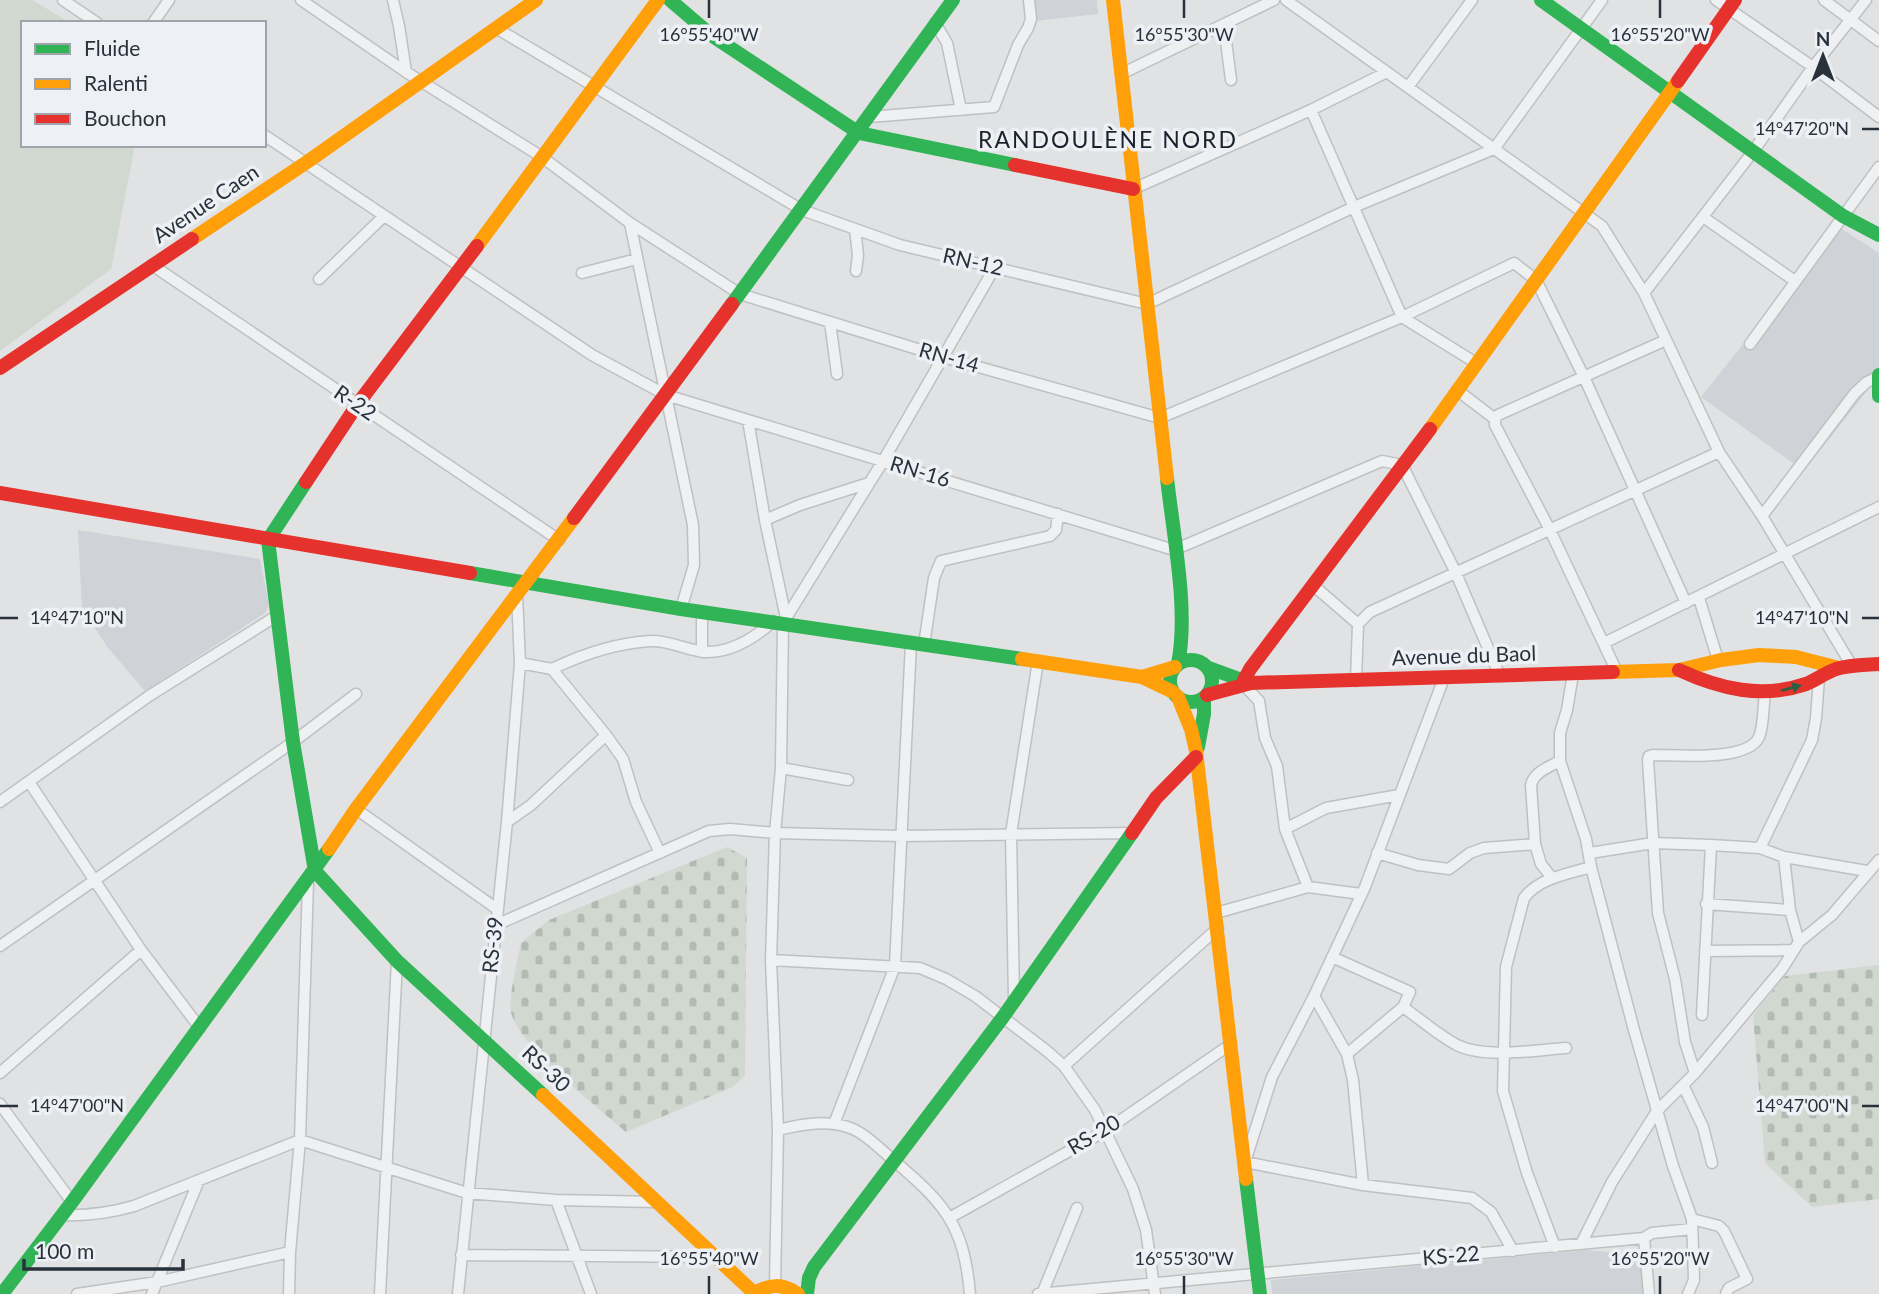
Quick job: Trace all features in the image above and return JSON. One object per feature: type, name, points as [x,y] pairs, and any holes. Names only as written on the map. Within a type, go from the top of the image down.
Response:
[{"type":"main road","name":"Avenue Caen","points":[[0,368],[305,163],[536,0]]},
{"type":"main road","points":[[311,876],[268,540],[357,405],[658,0]]},
{"type":"main road","points":[[670,0],[711,35],[859,133],[1133,189]]},
{"type":"main road","points":[[8,1292],[311,876],[356,809],[559,540],[859,133],[953,0]]},
{"type":"main road","points":[[1113,0],[1182,612],[1182,645],[1170,679],[1191,729],[1196,754],[1260,1294]]},
{"type":"main road","points":[[1541,0],[1752,153],[1843,216],[1879,235]]},
{"type":"main road","points":[[0,493],[268,540],[522,589],[781,621],[1142,677],[1194,702],[1246,683],[1732,4]]},
{"type":"main road","points":[[1878,376],[1879,396]]},
{"type":"main road","points":[[807,1294],[814,1267],[1003,1017],[1156,798],[1196,754],[1206,696],[1212,685],[1206,666],[1197,657],[1182,612]]},
{"type":"main road","name":"Avenue du Baol","points":[[1246,683],[1679,670],[1743,655],[1776,653],[1810,657],[1845,667]]},
{"type":"main road","points":[[1142,677],[1190,660],[1246,683]]},
{"type":"main road","name":"Avenue du Baol","points":[[1679,670],[1704,682],[1741,692],[1773,693],[1809,683],[1845,667],[1879,664]]},
{"type":"main road","name":"RS-30","points":[[311,876],[397,961],[484,1039],[754,1294]]},
{"type":"main road","points":[[754,1294],[768,1286],[796,1279],[814,1267]]},
{"type":"main road","points":[[777,1285],[787,1287],[798,1294]]},
{"type":"street","points":[[63,0],[94,21]]},
{"type":"street","points":[[154,21],[169,0]]},
{"type":"street","name":"RN-14","points":[[301,0],[406,72],[423,80],[542,157],[630,223],[740,294],[943,357],[1160,418]]},
{"type":"street","points":[[393,0],[406,72]]},
{"type":"street","points":[[869,117],[995,107],[1018,45],[1031,19],[1029,0]]},
{"type":"street","points":[[1121,74],[1275,0]]},
{"type":"street","points":[[1286,0],[1602,226],[1644,293],[1718,452],[1762,516],[1845,667]]},
{"type":"street","points":[[1408,87],[1472,0]]},
{"type":"street","points":[[1147,304],[1354,207],[1494,149],[1602,0]]},
{"type":"street","points":[[1716,0],[1732,4],[1879,117]]},
{"type":"street","points":[[1824,0],[1879,41]]},
{"type":"street","points":[[1644,293],[1866,0]]},
{"type":"street","points":[[935,23],[947,43],[961,110]]},
{"type":"street","points":[[1224,26],[1231,80]]},
{"type":"street","name":"RN-12","points":[[496,28],[802,210],[900,245],[1147,304]]},
{"type":"street","points":[[1133,189],[1311,110],[1387,72]]},
{"type":"street","points":[[1311,110],[1402,317],[1476,363]]},
{"type":"street","name":"RN-16","points":[[266,136],[592,355],[666,395],[1174,550]]},
{"type":"street","points":[[1750,344],[1879,167]]},
{"type":"street","points":[[318,279],[384,216]]},
{"type":"street","points":[[1703,217],[1795,281]]},
{"type":"street","points":[[630,223],[693,525],[694,565],[681,609]]},
{"type":"street","points":[[855,229],[858,255],[856,271]]},
{"type":"street","points":[[582,273],[638,259]]},
{"type":"street","points":[[1160,418],[1402,317],[1514,263],[1536,280],[1584,377],[1686,603]]},
{"type":"street","name":"R-22","points":[[152,265],[559,540]]},
{"type":"street","points":[[520,663],[552,669],[597,650],[650,641],[702,652],[738,645],[781,621],[883,461],[995,267]]},
{"type":"street","points":[[830,322],[837,374]]},
{"type":"street","points":[[1495,419],[1498,415],[1666,340]]},
{"type":"street","points":[[1762,516],[1856,393],[1878,376]]},
{"type":"street","points":[[1457,390],[1495,419],[1617,672]]},
{"type":"street","points":[[748,420],[781,621],[781,768],[775,833],[771,960],[778,1129],[777,1285]]},
{"type":"street","points":[[1356,681],[1358,624],[1370,612],[1718,452]]},
{"type":"street","points":[[1174,550],[1382,461],[1402,465],[1455,572],[1500,676]]},
{"type":"street","points":[[765,520],[800,505],[869,483]]},
{"type":"street","points":[[1604,643],[1879,507]]},
{"type":"street","points":[[834,1124],[895,966],[901,836],[918,644],[936,568],[941,561],[1051,536],[1056,530],[1058,514]]},
{"type":"street","points":[[1314,586],[1358,624]]},
{"type":"street","name":"RS-39","points":[[458,1294],[507,822],[520,663],[522,589]]},
{"type":"street","points":[[1699,598],[1718,660]]},
{"type":"street","points":[[702,612],[702,652]]},
{"type":"street","points":[[0,802],[149,696],[278,615]]},
{"type":"street","points":[[1014,999],[1011,834],[1038,661]]},
{"type":"street","points":[[552,669],[606,735],[622,759],[636,802],[660,853]]},
{"type":"street","points":[[1573,674],[1560,733],[1560,761],[1590,853],[1591,867],[1657,1111],[1692,1224],[1694,1280],[1688,1294]]},
{"type":"street","points":[[1444,678],[1361,894],[1314,996],[1272,1077],[1245,1162],[1363,1185],[1472,1198],[1490,1212],[1513,1251]]},
{"type":"street","points":[[1760,848],[1812,740],[1819,678]]},
{"type":"street","points":[[1246,683],[1259,701],[1265,738],[1277,766],[1286,829],[1308,887]]},
{"type":"street","points":[[1695,1073],[1685,1042],[1675,979],[1658,913],[1649,756],[1727,754],[1752,745],[1758,737],[1765,693]]},
{"type":"street","points":[[0,946],[293,742],[356,694]]},
{"type":"street","points":[[507,822],[531,805],[606,735]]},
{"type":"street","points":[[1552,878],[1541,864],[1535,844],[1531,785],[1532,778],[1560,761]]},
{"type":"street","points":[[781,768],[848,780]]},
{"type":"street","points":[[29,782],[141,950],[200,1028]]},
{"type":"street","points":[[1286,829],[1326,808],[1399,795]]},
{"type":"street","points":[[356,809],[497,909]]},
{"type":"street","points":[[496,925],[709,831],[730,828],[775,833],[901,836],[1133,833]]},
{"type":"street","points":[[1590,853],[1653,843],[1760,848],[1784,857],[1867,871]]},
{"type":"street","points":[[1377,853],[1427,867],[1449,869],[1470,853],[1484,848],[1535,844]]},
{"type":"street","points":[[1702,1015],[1711,845]]},
{"type":"street","points":[[1784,857],[1796,946]]},
{"type":"street","points":[[1581,1244],[1612,1182],[1657,1111],[1695,1073],[1782,969],[1796,946],[1832,915],[1879,860]]},
{"type":"street","points":[[1555,1247],[1527,1174],[1503,1091],[1506,967],[1524,898],[1529,892],[1552,878],[1591,867]]},
{"type":"street","points":[[289,1294],[300,1140],[311,876]]},
{"type":"street","points":[[1064,1066],[1217,920],[1308,887],[1361,894]]},
{"type":"street","points":[[1706,904],[1790,910]]},
{"type":"street","points":[[1705,951],[1796,946]]},
{"type":"street","points":[[0,1073],[141,950]]},
{"type":"street","points":[[1332,957],[1410,992],[1403,1007],[1347,1054]]},
{"type":"street","points":[[771,960],[920,968],[975,996],[1026,1032],[1064,1066],[1095,1110],[1141,1210],[1149,1242],[1155,1289]]},
{"type":"street","points":[[380,1294],[397,961]]},
{"type":"street","points":[[1314,996],[1347,1054],[1353,1080],[1363,1185]]},
{"type":"street","points":[[1403,1007],[1458,1045],[1504,1053],[1566,1048]]},
{"type":"street","name":"RS-20","points":[[951,1217],[1105,1131],[1231,1044]]},
{"type":"street","points":[[1683,1085],[1703,1127],[1712,1163]]},
{"type":"street","points":[[0,1104],[72,1202]]},
{"type":"street","points":[[778,1129],[806,1123],[834,1124],[854,1129],[895,1161],[928,1191],[951,1217],[963,1251],[970,1294]]},
{"type":"street","points":[[62,1215],[110,1213],[134,1206],[300,1140],[467,1193],[556,1200],[656,1202]]},
{"type":"street","points":[[152,1294],[199,1180]]},
{"type":"street","points":[[556,1200],[591,1294]]},
{"type":"street","points":[[1040,1294],[1077,1208]]},
{"type":"street","points":[[1692,1224],[1719,1226],[1724,1231],[1747,1279],[1729,1288],[1726,1294]]},
{"type":"street","name":"KS-22","points":[[1040,1294],[1155,1289],[1258,1275],[1644,1238],[1652,1233],[1692,1224]]},
{"type":"street","points":[[1644,1238],[1649,1294]]},
{"type":"street","points":[[77,1294],[157,1282],[290,1252]]},
{"type":"street","points":[[461,1255],[714,1257]]},
{"type":"shaded area","points":[[1033,0],[1097,0],[1098,14],[1035,21]]},
{"type":"shaded area","points":[[1837,226],[1879,253],[1879,385],[1874,382],[1804,471],[1701,397]]},
{"type":"shaded area","points":[[78,530],[260,559],[269,606],[265,613],[145,691],[108,648],[82,608]]},
{"type":"shaded area","points":[[1588,1250],[1639,1255],[1643,1263],[1645,1294],[1272,1294],[1271,1280]]},
{"type":"green space","points":[[0,0],[32,0],[68,21],[21,21],[21,147],[135,147],[111,269],[0,351]]},
{"type":"green space","points":[[727,847],[747,858],[745,1075],[733,1087],[626,1132],[543,1059],[517,1026],[510,1006],[521,943],[549,920]]},
{"type":"green space","points":[[1879,965],[1879,1199],[1812,1207],[1765,1163],[1753,1015],[1785,976]]},
{"type":"traffic: fast","points":[[670,0],[711,35],[859,133],[1015,165]]},
{"type":"traffic: fast","points":[[732,304],[953,0]]},
{"type":"traffic: fast","points":[[1541,0],[1843,216],[1879,235]]},
{"type":"traffic: fast","points":[[1879,375],[1879,396]]},
{"type":"traffic: fast","points":[[1167,478],[1181,596],[1178,664]]},
{"type":"traffic: fast","points":[[306,482],[268,540],[293,742],[315,871],[397,961],[543,1095]]},
{"type":"traffic: fast","points":[[470,573],[681,609],[1022,659]]},
{"type":"traffic: fast","points":[[1191,660],[1206,666],[1212,681],[1206,696],[1191,702],[1176,696],[1170,681],[1176,666],[1191,660]]},
{"type":"traffic: fast","points":[[1209,668],[1250,683]]},
{"type":"traffic: fast","points":[[1198,747],[1204,698]]},
{"type":"traffic: fast","points":[[807,1294],[814,1267],[1003,1017],[1132,833]]},
{"type":"traffic: fast","points":[[2,1294],[329,849]]},
{"type":"traffic: fast","points":[[1246,1179],[1260,1294]]},
{"type":"traffic: slow","points":[[192,239],[310,160],[536,0]]},
{"type":"traffic: slow","points":[[477,246],[658,0]]},
{"type":"traffic: slow","points":[[1113,0],[1167,478]]},
{"type":"traffic: slow","points":[[1430,429],[1678,81]]},
{"type":"traffic: slow","points":[[329,849],[574,518]]},
{"type":"traffic: slow","points":[[1613,672],[1679,670],[1759,655],[1796,657],[1839,668]]},
{"type":"traffic: slow","points":[[1022,659],[1142,677],[1175,667]]},
{"type":"traffic: slow","points":[[1142,677],[1173,692]]},
{"type":"traffic: slow","points":[[1178,697],[1191,729],[1196,751],[1246,1179]]},
{"type":"traffic: slow","points":[[543,1095],[754,1293]]},
{"type":"traffic: slow","points":[[753,1294],[776,1286],[798,1294]]},
{"type":"traffic: jam","points":[[1678,81],[1735,0]]},
{"type":"traffic: jam","points":[[1015,165],[1133,189]]},
{"type":"traffic: jam","points":[[0,368],[192,239]]},
{"type":"traffic: jam","points":[[306,482],[357,405],[477,246]]},
{"type":"traffic: jam","points":[[574,518],[732,304]]},
{"type":"traffic: jam","points":[[1244,685],[1250,669],[1430,429]]},
{"type":"traffic: jam","points":[[0,493],[470,573]]},
{"type":"traffic: jam","points":[[1679,670],[1726,687],[1773,691],[1806,684],[1841,668],[1879,664]]},
{"type":"traffic: jam","points":[[1207,695],[1251,683],[1613,672]]},
{"type":"traffic: jam","points":[[1132,833],[1156,798],[1196,757]]},
{"type":"district","name":"RANDOULÈNE NORD","points":[[1108,140]]}]
